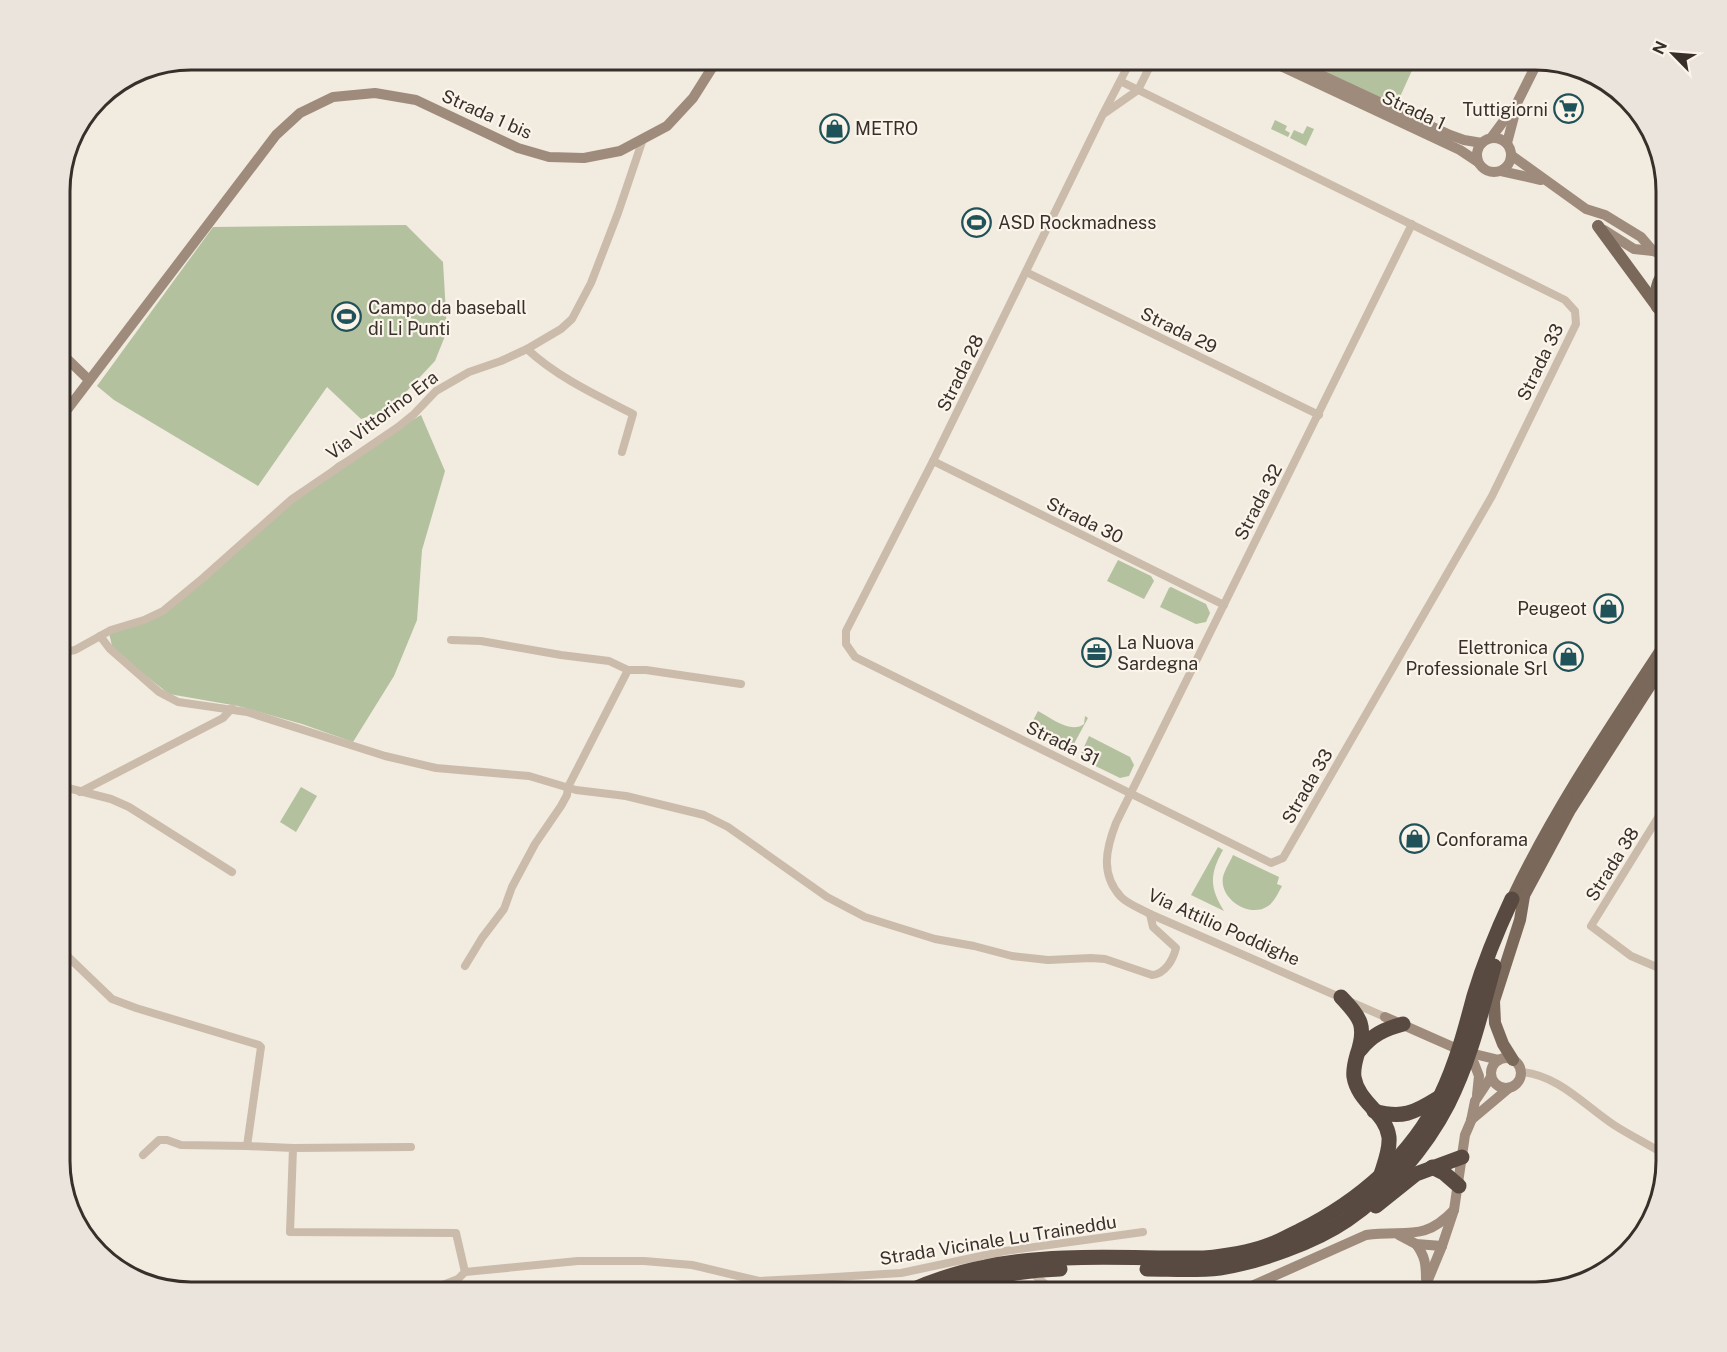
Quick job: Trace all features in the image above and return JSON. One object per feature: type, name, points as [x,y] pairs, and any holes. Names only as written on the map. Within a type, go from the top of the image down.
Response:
[{"type":"highway","points":[[1347,1220],[1367,1204],[1418,1153],[1449,1103],[1464,1066],[1469,1035],[1519,898]]},
{"type":"highway","points":[[1341,997],[1361,1021],[1363,1036]]},
{"type":"highway","points":[[1380,1176],[1389,1136],[1384,1123],[1360,1095],[1354,1077],[1355,1062],[1363,1036],[1367,1030],[1385,1017]]},
{"type":"highway","points":[[1358,1052],[1368,1040],[1384,1029],[1403,1024]]},
{"type":"highway","points":[[934,1282],[986,1266],[1204,1258],[1230,1255],[1267,1246],[1324,1218],[1353,1200],[1380,1176],[1409,1147],[1441,1096],[1464,1066]]},
{"type":"highway","points":[[1374,1111],[1388,1115],[1403,1115],[1416,1111],[1441,1096]]},
{"type":"highway","points":[[971,1282],[1039,1264],[1219,1268],[1256,1260],[1324,1233],[1368,1211],[1416,1174],[1462,1158]]},
{"type":"highway","points":[[1432,1167],[1444,1173],[1459,1186]]},
{"type":"main road","points":[[1598,226],[1656,304]]},
{"type":"main road","points":[[1513,1060],[1503,1044],[1495,1023],[1494,1001],[1520,920],[1519,898],[1539,843],[1553,818],[1656,658]]},
{"type":"main road","points":[[1519,898],[1570,810],[1656,676]]},
{"type":"street","name":"Strada 1 bis","points":[[71,404],[276,135],[300,113],[333,97],[375,93],[416,100],[518,148],[549,157],[584,158],[620,151],[667,126],[686,105],[709,71]]},
{"type":"street","name":"Strada 28","points":[[846,644],[846,631],[933,461],[1125,71]]},
{"type":"street","name":"Strada 28","points":[[1103,114],[1138,90],[1148,71]]},
{"type":"street","name":"Strada 1","points":[[1291,71],[1460,150],[1478,162]]},
{"type":"street","name":"Strada 1","points":[[1312,71],[1400,113],[1464,140],[1487,141]]},
{"type":"street","points":[[1533,71],[1517,103],[1478,152],[1478,162],[1487,171],[1500,171],[1545,180]]},
{"type":"street","name":"Strada 33","points":[[1120,81],[1565,300],[1575,311],[1576,324],[1467,543],[1283,858],[1271,863]]},
{"type":"street","points":[[1500,171],[1509,163],[1511,156],[1507,143],[1517,103]]},
{"type":"street","points":[[1487,141],[1500,139],[1507,143]]},
{"type":"street","name":"Via Vittorino Era","points":[[71,651],[100,636],[163,611],[292,498],[398,427],[436,391],[469,372],[527,349],[567,325],[578,310],[618,213],[643,140]]},
{"type":"street","points":[[1511,156],[1587,209],[1605,215],[1641,237],[1653,251]]},
{"type":"street","points":[[1587,209],[1598,226],[1634,249],[1656,252]]},
{"type":"street","name":"Strada 32","points":[[1131,794],[1413,224]]},
{"type":"street","name":"Strada 29","points":[[1026,272],[1319,415]]},
{"type":"street","points":[[527,349],[541,362],[600,398],[633,414],[622,452]]},
{"type":"street","points":[[71,363],[89,380]]},
{"type":"street","name":"Strada 30","points":[[933,461],[1224,605]]},
{"type":"street","points":[[100,636],[110,649],[170,699],[187,704],[232,708],[404,761],[451,770],[529,776],[568,787],[644,799],[704,815],[728,827],[827,897],[857,913],[926,936],[1012,956],[1048,960],[1105,959],[1152,975],[1165,970],[1176,948],[1154,927],[1150,914]]},
{"type":"street","points":[[451,640],[481,640],[561,656],[609,661],[628,670],[646,670],[741,684]]},
{"type":"street","name":"Strada 31","points":[[846,644],[855,657],[1271,863]]},
{"type":"street","points":[[465,966],[504,909],[506,898],[567,795],[568,787],[628,670]]},
{"type":"street","points":[[80,792],[223,718],[232,708]]},
{"type":"street","points":[[71,789],[129,807],[232,872]]},
{"type":"street","name":"Via Attilio Poddighe","points":[[1131,794],[1108,844],[1106,865],[1110,881],[1122,898],[1150,914],[1385,1017]]},
{"type":"street","name":"Strada 38","points":[[1656,821],[1591,926],[1631,956],[1656,967]]},
{"type":"street","points":[[71,960],[112,999],[261,1047],[247,1146]]},
{"type":"street","points":[[1385,1017],[1462,1051],[1499,1060],[1513,1060],[1519,1065],[1521,1072],[1518,1083],[1471,1120]]},
{"type":"street","points":[[1427,1282],[1454,1210],[1465,1135],[1479,1086],[1479,1076],[1464,1066],[1462,1051]]},
{"type":"street","points":[[1475,1101],[1491,1076],[1493,1066],[1499,1060]]},
{"type":"street","points":[[1464,1066],[1491,1076],[1496,1085],[1509,1088]]},
{"type":"street","points":[[1521,1072],[1537,1074],[1555,1082],[1614,1125],[1656,1150]]},
{"type":"street","points":[[143,1155],[159,1140],[182,1145],[293,1148],[411,1147]]},
{"type":"street","points":[[293,1148],[290,1232],[456,1233],[465,1272],[458,1279],[450,1282]]},
{"type":"street","points":[[1415,1239],[1433,1228],[1454,1210]]},
{"type":"street","name":"Strada Vicinale Lu Traineddu","points":[[465,1272],[579,1261],[644,1261],[692,1265],[759,1281],[818,1278],[901,1273],[1005,1251],[1143,1232]]},
{"type":"street","points":[[1260,1282],[1366,1235],[1384,1232],[1415,1239],[1431,1237],[1442,1246]]},
{"type":"street","points":[[1415,1239],[1423,1253],[1426,1265],[1425,1282]]},
{"type":"street","points":[[1005,1251],[1043,1282]]},
{"type":"green space","points":[[1321,71],[1412,71],[1399,99],[1392,104]]},
{"type":"green space","points":[[1275,120],[1287,126],[1285,130],[1290,133],[1288,137],[1271,129]]},
{"type":"green space","points":[[1307,126],[1314,129],[1306,146],[1290,138],[1294,130],[1303,134]]},
{"type":"green space","points":[[406,225],[443,262],[447,331],[435,361],[390,409],[361,419],[327,387],[258,486],[114,400],[97,386],[213,227]]},
{"type":"green space","points":[[421,415],[445,471],[422,550],[417,620],[394,676],[353,742],[302,724],[238,706],[169,694],[113,650],[109,633],[165,609],[337,463]]},
{"type":"green space","points":[[1118,560],[1151,576],[1154,581],[1144,599],[1107,581]]},
{"type":"green space","points":[[1171,587],[1206,604],[1210,613],[1206,622],[1196,624],[1160,607]]},
{"type":"green space","points":[[1038,711],[1061,724],[1073,727],[1084,724],[1085,716],[1088,718],[1070,751],[1028,730]]},
{"type":"green space","points":[[1089,736],[1130,757],[1134,765],[1129,776],[1120,778],[1079,758]]},
{"type":"green space","points":[[301,787],[317,796],[296,832],[280,822]]},
{"type":"green space","points":[[1218,847],[1223,850],[1215,867],[1213,881],[1216,895],[1224,911],[1191,895]]},
{"type":"green space","points":[[1233,855],[1279,877],[1277,884],[1282,886],[1268,906],[1253,910],[1245,908],[1237,905],[1226,893],[1223,877]]},
{"type":"place","name":"Tuttigiorni","points":[[1569,109]]},
{"type":"place","name":"METRO","points":[[834,128]]},
{"type":"place","name":"ASD Rockmadness","points":[[977,222]]},
{"type":"place","name":"Campo da baseball di Li Punti","points":[[347,317]]},
{"type":"place","name":"Peugeot","points":[[1608,608]]},
{"type":"place","name":"La Nuova Sardegna","points":[[1096,652]]},
{"type":"place","name":"Elettronica Professionale Srl","points":[[1569,657]]},
{"type":"place","name":"Conforama","points":[[1415,839]]}]
